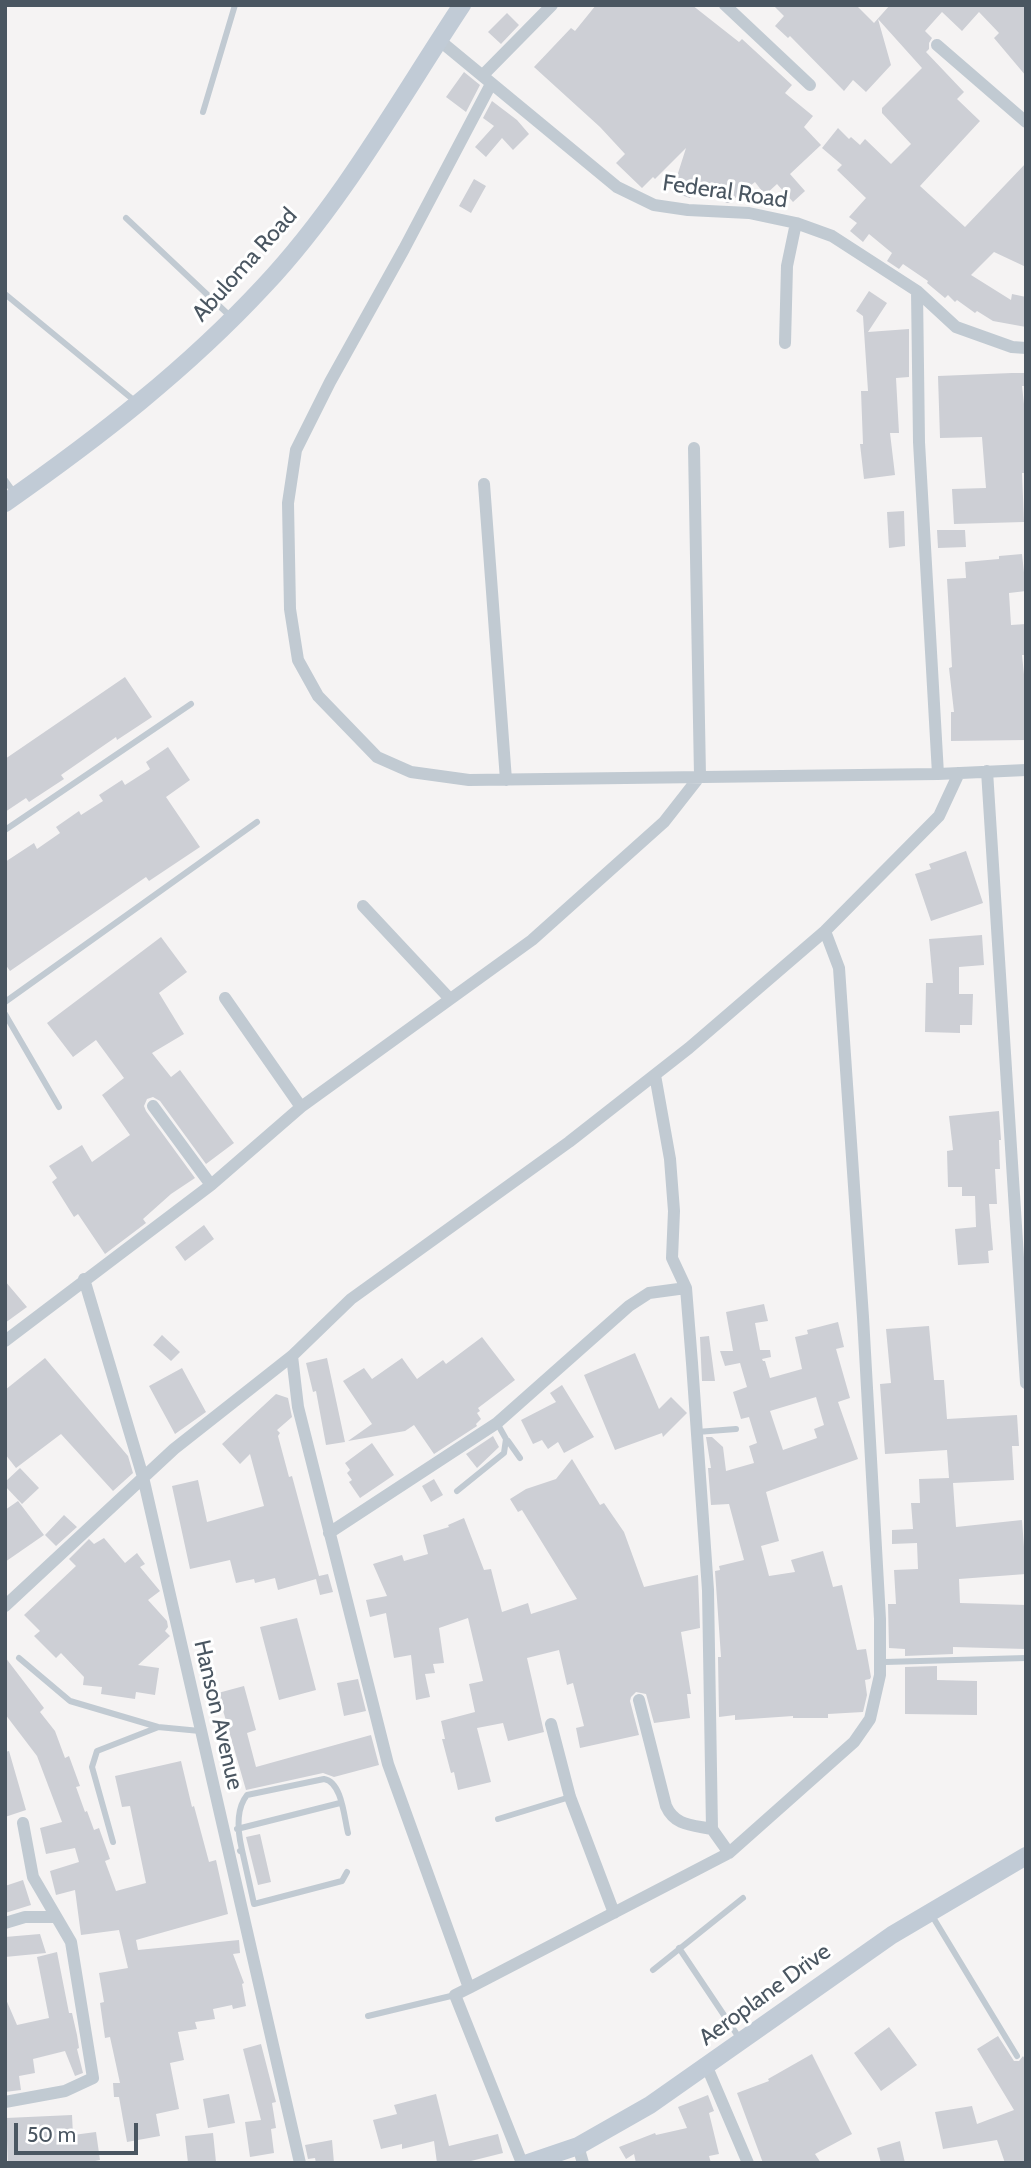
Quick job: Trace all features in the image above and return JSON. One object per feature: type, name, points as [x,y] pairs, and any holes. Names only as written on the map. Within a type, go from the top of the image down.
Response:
[{"type":"street","name":"Abuloma Road","points":[[11,499],[138,404],[266,285],[312,229],[355,168],[462,5]]},
{"type":"street","points":[[552,5],[487,79],[404,249],[330,382],[296,450],[288,503],[289,596],[298,660],[318,696],[377,757],[411,772],[469,780],[938,774],[1026,770]]},
{"type":"street","points":[[725,5],[810,85]]},
{"type":"street","name":"Federal Road","points":[[439,40],[617,187],[654,205],[688,210],[749,213],[796,223],[832,236],[917,291],[956,327],[1012,346],[1026,348]]},
{"type":"street","points":[[937,45],[1026,122]]},
{"type":"street","points":[[785,343],[787,266],[796,223]]},
{"type":"street","points":[[917,291],[919,442],[938,774]]},
{"type":"street","points":[[5,1340],[211,1185],[301,1107],[532,940],[664,822],[700,776],[694,448]]},
{"type":"street","points":[[484,484],[506,780]]},
{"type":"street","points":[[987,771],[1026,1383]]},
{"type":"street","points":[[5,1606],[174,1449],[292,1356],[351,1299],[569,1142],[654,1075],[825,931],[939,816],[959,773]]},
{"type":"street","points":[[363,906],[450,999]]},
{"type":"street","points":[[522,2163],[456,1995],[729,1853],[854,1742],[870,1719],[880,1675],[876,1524],[839,968],[825,931]]},
{"type":"street","points":[[225,998],[301,1107]]},
{"type":"street","points":[[654,1075],[670,1159],[674,1211],[672,1258],[686,1288],[708,1590],[712,1829],[729,1853]]},
{"type":"street","points":[[153,1106],[211,1185]]},
{"type":"street","name":"Hanson Avenue","points":[[85,1279],[143,1478],[300,2163]]},
{"type":"street","points":[[329,1533],[497,1423],[629,1306],[649,1293],[686,1288]]},
{"type":"street","points":[[292,1356],[298,1407],[388,1764],[469,1988]]},
{"type":"street","points":[[639,1700],[666,1806],[671,1816],[679,1823],[712,1829]]},
{"type":"street","points":[[551,1724],[570,1797],[614,1913]]},
{"type":"street","points":[[5,2102],[65,2091],[93,2078],[71,1942],[33,1877],[23,1823]]},
{"type":"street","name":"Aeroplane Drive","points":[[528,2163],[580,2154],[892,1935],[1026,1856]]},
{"type":"street","points":[[5,1923],[24,1917],[54,1917]]},
{"type":"street","points":[[707,2067],[748,2163]]},
{"type":"lane","points":[[203,113],[235,5]]},
{"type":"lane","points":[[126,218],[233,318]]},
{"type":"lane","points":[[5,294],[138,404]]},
{"type":"lane","points":[[5,480],[11,499]]},
{"type":"lane","points":[[5,830],[191,704]]},
{"type":"lane","points":[[5,1002],[257,822]]},
{"type":"lane","points":[[5,1014],[59,1107]]},
{"type":"lane","points":[[497,1423],[520,1458]]},
{"type":"lane","points":[[697,1432],[736,1429]]},
{"type":"lane","points":[[457,1491],[503,1453],[506,1439]]},
{"type":"lane","points":[[19,1658],[70,1701],[158,1727],[200,1731]]},
{"type":"lane","points":[[885,1662],[1026,1658]]},
{"type":"lane","points":[[113,1842],[92,1767],[97,1751],[158,1727]]},
{"type":"lane","points":[[347,1872],[342,1881],[254,1904],[237,1829],[243,1800],[247,1795],[324,1779],[331,1780],[337,1786],[348,1833]]},
{"type":"lane","points":[[498,1819],[570,1797]]},
{"type":"lane","points":[[237,1829],[340,1803]]},
{"type":"lane","points":[[229,1856],[242,1850]]},
{"type":"lane","points":[[653,1970],[743,1898]]},
{"type":"lane","points":[[930,1912],[1017,2056]]},
{"type":"lane","points":[[679,1948],[741,2040]]},
{"type":"lane","points":[[368,2016],[456,1995]]},
{"type":"building","points":[[596,5],[692,5],[739,42],[742,39],[792,85],[785,93],[813,116],[804,127],[821,145],[790,174],[805,191],[793,202],[777,184],[765,195],[755,182],[729,203],[712,187],[705,194],[695,183],[690,198],[672,192],[686,148],[642,188],[616,163],[625,154],[600,127],[534,67],[571,28],[575,31]]},
{"type":"building","points":[[773,5],[856,5],[874,23],[890,5],[1026,5],[1026,76],[994,38],[999,33],[979,12],[962,31],[942,12],[925,31],[932,38],[926,52],[964,92],[957,99],[980,121],[920,186],[965,227],[1026,163],[1026,267],[994,252],[971,275],[1011,300],[1012,294],[1026,297],[1026,327],[993,321],[977,311],[975,313],[957,300],[955,302],[948,295],[945,298],[927,283],[928,281],[903,264],[899,269],[887,261],[892,253],[869,234],[863,242],[850,231],[857,223],[849,217],[866,198],[837,170],[842,165],[822,148],[838,128],[860,145],[865,139],[891,164],[911,144],[882,113],[882,108],[922,68],[878,19],[891,65],[866,92],[853,80],[844,91],[790,36],[788,38],[775,26],[784,16]]},
{"type":"building","points":[[507,13],[519,25],[501,44],[488,32]]},
{"type":"building","points":[[464,72],[480,85],[466,112],[446,97]]},
{"type":"building","points":[[492,101],[517,120],[529,134],[513,150],[502,138],[486,157],[475,147],[494,126],[483,118]]},
{"type":"building","points":[[474,179],[486,186],[471,213],[459,206]]},
{"type":"building","points":[[869,291],[887,303],[868,332],[909,329],[909,377],[896,378],[899,433],[890,433],[895,475],[864,479],[860,444],[863,444],[861,391],[868,391],[863,316],[856,311]]},
{"type":"building","points":[[1026,373],[1026,386],[1022,386],[1026,422],[1026,473],[1022,473],[1024,522],[954,524],[952,489],[986,488],[982,437],[940,438],[938,376]]},
{"type":"building","points":[[904,511],[905,546],[889,548],[887,512]]},
{"type":"building","points":[[937,530],[965,530],[966,547],[938,548]]},
{"type":"building","points":[[1022,554],[1026,591],[1009,593],[1011,625],[1026,624],[1026,655],[1022,655],[1026,694],[1026,740],[951,741],[951,712],[954,712],[949,668],[952,667],[947,579],[966,578],[965,562]]},
{"type":"building","points":[[125,677],[152,717],[117,740],[116,737],[61,775],[64,779],[29,802],[26,798],[5,812],[5,759]]},
{"type":"building","points":[[168,747],[190,780],[166,797],[200,847],[149,881],[146,877],[10,971],[5,964],[5,862],[34,843],[37,849],[60,833],[56,827],[79,811],[81,815],[103,801],[99,795],[122,780],[125,785],[150,769],[146,762]]},
{"type":"building","points":[[966,851],[983,903],[931,921],[915,874],[931,869],[929,864]]},
{"type":"building","points":[[982,935],[984,965],[959,967],[959,994],[973,994],[972,1025],[960,1025],[960,1033],[925,1032],[926,983],[933,983],[929,939]]},
{"type":"building","points":[[161,937],[187,972],[159,993],[184,1034],[152,1053],[171,1077],[180,1070],[234,1143],[206,1164],[160,1101],[153,1097],[147,1099],[144,1106],[146,1111],[195,1178],[171,1194],[143,1219],[146,1223],[105,1254],[78,1214],[74,1217],[52,1182],[57,1178],[49,1166],[82,1145],[92,1162],[130,1135],[102,1095],[124,1078],[96,1040],[73,1057],[47,1023]]},
{"type":"building","points":[[999,1111],[1000,1169],[995,1169],[997,1204],[989,1204],[993,1250],[988,1251],[989,1263],[958,1265],[955,1229],[976,1227],[975,1196],[962,1196],[962,1187],[948,1187],[947,1151],[953,1150],[949,1116]]},
{"type":"building","points":[[204,1225],[214,1239],[185,1261],[175,1247]]},
{"type":"building","points":[[5,1281],[27,1307],[5,1323]]},
{"type":"building","points":[[764,1304],[768,1321],[755,1323],[760,1350],[770,1350],[771,1357],[762,1359],[770,1378],[802,1369],[795,1337],[808,1334],[807,1330],[838,1322],[844,1347],[836,1349],[850,1398],[838,1402],[858,1459],[766,1492],[779,1541],[761,1546],[769,1576],[795,1572],[791,1560],[823,1551],[833,1587],[842,1585],[857,1650],[866,1649],[871,1677],[865,1680],[867,1695],[863,1712],[828,1714],[828,1718],[793,1716],[735,1720],[735,1715],[719,1717],[718,1657],[721,1657],[715,1571],[720,1570],[719,1566],[744,1560],[729,1504],[711,1505],[708,1468],[711,1468],[706,1437],[712,1437],[723,1447],[726,1471],[754,1463],[749,1446],[757,1443],[749,1417],[741,1419],[733,1392],[747,1387],[740,1363],[725,1366],[720,1351],[733,1351],[726,1312]],"holes":[[[816,1397],[824,1425],[814,1429],[817,1438],[783,1450],[770,1411]]]},
{"type":"building","points":[[929,1326],[934,1380],[944,1380],[947,1419],[1017,1415],[1019,1446],[1012,1446],[1014,1480],[953,1483],[956,1527],[1022,1520],[1026,1574],[959,1579],[960,1603],[1026,1605],[1026,1649],[953,1647],[953,1654],[905,1656],[905,1649],[889,1648],[888,1604],[896,1604],[894,1570],[918,1569],[917,1543],[892,1544],[892,1530],[913,1529],[911,1503],[920,1503],[919,1479],[949,1478],[947,1450],[885,1454],[880,1384],[891,1383],[886,1329]]},
{"type":"building","points":[[162,1335],[180,1352],[171,1361],[153,1345]]},
{"type":"building","points":[[709,1336],[715,1381],[702,1381],[700,1337]]},
{"type":"building","points":[[482,1337],[515,1380],[478,1408],[480,1411],[477,1413],[481,1419],[477,1426],[434,1454],[414,1425],[405,1431],[348,1441],[372,1424],[343,1381],[364,1368],[372,1379],[402,1358],[417,1379],[443,1360],[446,1364]]},
{"type":"building","points":[[635,1353],[659,1409],[671,1397],[687,1413],[663,1437],[662,1433],[615,1450],[584,1375]]},
{"type":"building","points":[[45,1358],[128,1456],[133,1473],[113,1491],[61,1434],[16,1468],[5,1454],[5,1390]]},
{"type":"building","points":[[327,1358],[345,1442],[326,1445],[316,1391],[313,1392],[306,1363]]},
{"type":"building","points":[[182,1368],[206,1412],[175,1434],[149,1386]]},
{"type":"building","points":[[562,1385],[594,1437],[564,1453],[558,1442],[548,1449],[542,1440],[533,1444],[521,1420],[556,1402],[550,1393]]},
{"type":"building","points":[[276,1394],[288,1398],[292,1417],[277,1430],[280,1433],[278,1436],[289,1477],[292,1476],[319,1576],[328,1574],[333,1592],[320,1595],[316,1579],[278,1590],[275,1578],[255,1583],[254,1579],[236,1583],[230,1560],[190,1569],[172,1486],[198,1480],[207,1522],[264,1506],[250,1454],[240,1464],[222,1444]]},
{"type":"building","points":[[493,1436],[499,1447],[477,1468],[466,1454]]},
{"type":"building","points":[[372,1443],[394,1475],[360,1498],[349,1482],[352,1480],[347,1473],[350,1470],[345,1463]]},
{"type":"building","points":[[572,1459],[600,1505],[604,1503],[624,1532],[644,1587],[698,1575],[700,1628],[681,1632],[691,1694],[687,1694],[690,1718],[654,1723],[646,1694],[636,1692],[630,1701],[639,1735],[580,1748],[576,1728],[584,1726],[573,1683],[567,1685],[559,1650],[527,1658],[544,1732],[508,1741],[503,1723],[477,1728],[491,1782],[458,1790],[442,1739],[445,1739],[441,1721],[475,1712],[469,1684],[483,1681],[468,1618],[439,1628],[444,1663],[433,1664],[435,1673],[425,1674],[430,1697],[416,1700],[411,1655],[394,1658],[386,1613],[370,1617],[366,1600],[387,1596],[373,1564],[402,1555],[404,1561],[428,1554],[423,1535],[449,1527],[448,1525],[464,1518],[484,1570],[491,1569],[502,1612],[528,1603],[531,1614],[577,1599],[522,1510],[518,1512],[510,1499],[526,1489],[556,1479]]},
{"type":"building","points":[[20,1468],[39,1488],[22,1504],[5,1486],[5,1482]]},
{"type":"building","points":[[434,1479],[443,1495],[431,1502],[422,1486]]},
{"type":"building","points":[[18,1501],[44,1535],[5,1562],[5,1510]]},
{"type":"building","points":[[64,1515],[77,1527],[56,1546],[45,1535]]},
{"type":"building","points":[[104,1538],[125,1563],[137,1553],[145,1564],[140,1567],[160,1591],[148,1600],[167,1621],[168,1627],[165,1631],[170,1636],[138,1665],[159,1668],[155,1695],[136,1692],[135,1699],[101,1694],[102,1687],[83,1685],[84,1677],[61,1653],[56,1658],[34,1636],[40,1631],[24,1615],[76,1566],[69,1559],[89,1539],[94,1544]]},
{"type":"building","points":[[297,1618],[316,1690],[279,1700],[260,1627]]},
{"type":"building","points":[[5,1657],[44,1708],[40,1712],[55,1731],[65,1758],[69,1756],[80,1786],[76,1787],[85,1812],[87,1811],[94,1830],[99,1828],[110,1859],[105,1861],[116,1891],[146,1883],[130,1806],[122,1807],[115,1776],[181,1761],[209,1862],[216,1860],[228,1914],[136,1940],[138,1950],[239,1940],[240,1953],[233,1954],[244,1983],[246,2006],[233,2009],[232,2005],[213,2009],[215,2019],[195,2022],[197,2029],[178,2032],[184,2060],[170,2063],[179,2109],[156,2114],[160,2136],[127,2142],[119,2097],[114,2097],[113,2083],[120,2083],[110,2037],[105,2038],[100,2003],[104,2002],[99,1973],[128,1968],[119,1930],[81,1935],[75,1890],[56,1895],[50,1871],[79,1862],[75,1848],[46,1854],[40,1828],[62,1822],[37,1756],[5,1714]]},
{"type":"building","points":[[937,1666],[937,1680],[977,1681],[977,1715],[905,1714],[905,1667]]},
{"type":"building","points":[[358,1679],[366,1711],[344,1716],[337,1683]]},
{"type":"building","points":[[244,1686],[256,1730],[247,1733],[256,1767],[371,1735],[379,1765],[334,1777],[323,1773],[246,1790],[218,1693]]},
{"type":"building","points":[[9,1751],[26,1810],[5,1817],[5,1752]]},
{"type":"building","points":[[260,1834],[271,1882],[258,1885],[246,1837]]},
{"type":"building","points":[[23,1880],[31,1905],[5,1913],[5,1886]]},
{"type":"building","points":[[40,1934],[46,1953],[5,1957],[5,1937]]},
{"type":"building","points":[[57,1952],[69,2013],[72,2013],[77,2035],[77,2049],[83,2073],[75,2076],[65,2051],[33,2059],[35,2073],[19,2076],[21,2090],[5,2092],[5,1997],[17,2025],[49,2018],[37,1957]]},
{"type":"building","points":[[889,2027],[917,2065],[881,2091],[854,2053]]},
{"type":"building","points":[[998,2036],[1014,2061],[1019,2061],[1023,2056],[1026,2061],[1026,2163],[1005,2163],[997,2140],[943,2149],[935,2112],[972,2106],[977,2124],[1014,2110],[977,2049]]},
{"type":"building","points":[[261,2044],[276,2102],[272,2103],[276,2128],[271,2129],[274,2153],[250,2157],[245,2122],[261,2120],[243,2049]]},
{"type":"building","points":[[812,2054],[852,2134],[815,2154],[821,2163],[763,2163],[737,2093],[769,2081],[768,2079]]},
{"type":"building","points":[[229,2094],[235,2123],[208,2128],[203,2099]]},
{"type":"building","points":[[436,2094],[449,2146],[498,2134],[503,2153],[463,2163],[437,2163],[434,2141],[402,2149],[402,2144],[381,2149],[373,2120],[397,2114],[394,2105]]},
{"type":"building","points":[[708,2095],[714,2111],[709,2113],[719,2154],[709,2156],[711,2163],[636,2163],[634,2154],[626,2159],[619,2147],[655,2133],[656,2135],[687,2128],[678,2107]]},
{"type":"building","points":[[72,2115],[73,2135],[96,2132],[100,2160],[85,2163],[8,2163],[6,2118]]},
{"type":"building","points":[[213,2133],[216,2162],[188,2163],[185,2136]]},
{"type":"building","points":[[332,2140],[334,2163],[316,2163],[315,2158],[308,2159],[305,2145]]},
{"type":"building","points":[[900,2141],[905,2163],[881,2163],[877,2148]]}]
